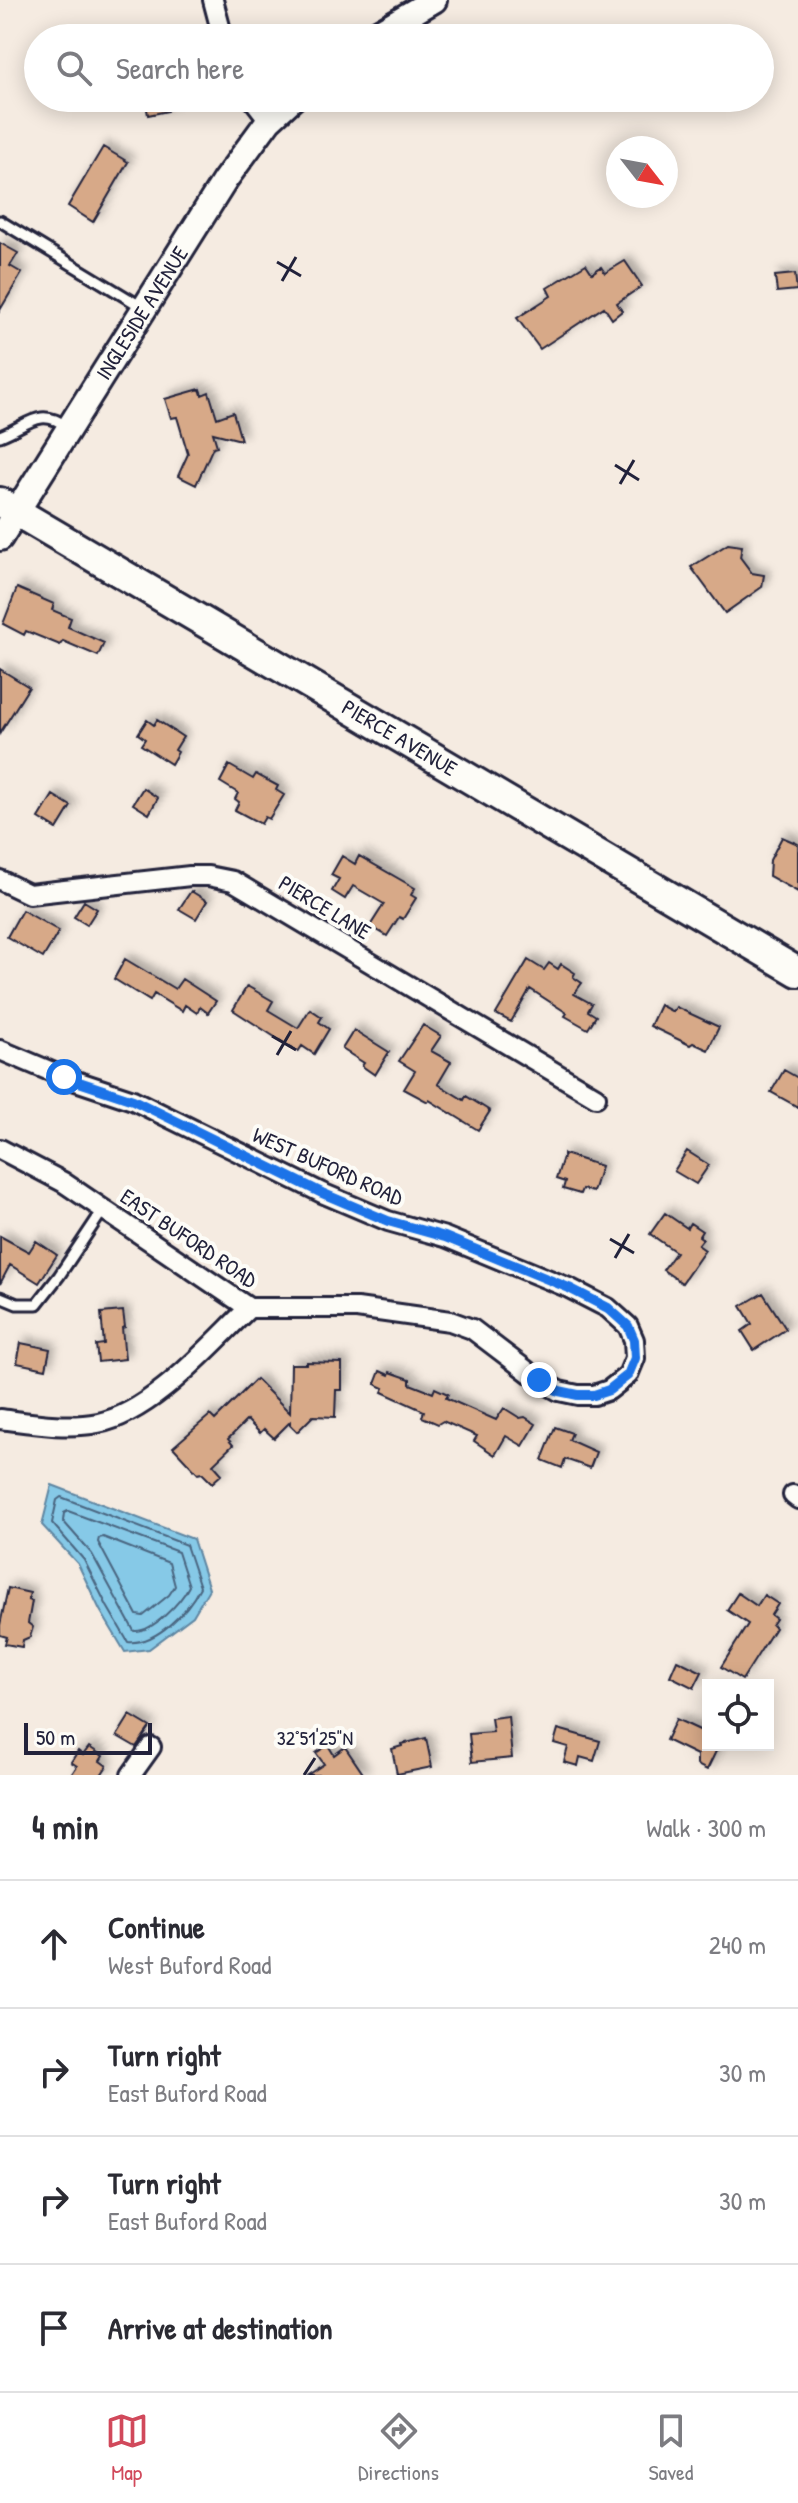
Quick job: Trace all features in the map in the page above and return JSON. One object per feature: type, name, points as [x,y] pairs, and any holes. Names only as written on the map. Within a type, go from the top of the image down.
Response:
[{"type":"main road","name":"PIERCE AVENUE","points":[[8,507],[798,972]]},
{"type":"street","points":[[213,0],[219,24]]},
{"type":"street","points":[[393,24],[434,0]]},
{"type":"street","points":[[263,112],[269,120]]},
{"type":"street","name":"INGLESIDE AVENUE","points":[[0,538],[8,507],[69,429],[225,180],[278,112]]},
{"type":"street","name":"PIERCE LANE","points":[[0,880],[29,894],[190,876],[233,881],[596,1097]]},
{"type":"street","name":"WEST BUFORD ROAD","points":[[0,1050],[64,1077],[133,1100],[322,1193],[388,1221],[445,1237],[569,1288],[608,1308],[631,1332]]},
{"type":"street","name":"EAST BUFORD ROAD","points":[[0,1149],[63,1182],[249,1308],[357,1308],[450,1321],[472,1329],[539,1380],[559,1391],[578,1395],[594,1395],[609,1390],[628,1375],[635,1358],[631,1332]]},
{"type":"street","points":[[0,1419],[67,1426],[100,1423],[127,1414],[163,1389],[249,1308]]},
{"type":"street","points":[[131,1775],[151,1747]]},
{"type":"lane","points":[[0,221],[145,308]]},
{"type":"lane","points":[[0,436],[47,416],[69,429]]},
{"type":"lane","points":[[0,1297],[17,1304],[37,1304],[103,1210]]},
{"type":"water","points":[[52,1485],[193,1539],[209,1589],[193,1616],[149,1649],[125,1652],[78,1564],[42,1525]]},
{"type":"building","points":[[103,147],[128,162],[93,222],[68,206]]},
{"type":"building","points":[[0,243],[18,253],[10,266],[22,273],[0,310]]},
{"type":"building","points":[[625,261],[642,286],[617,303],[622,311],[612,319],[604,307],[540,349],[517,318],[551,296],[547,288],[586,264],[592,273],[601,267],[605,273]]},
{"type":"building","points":[[795,274],[797,290],[777,292],[775,276]]},
{"type":"building","points":[[200,389],[202,395],[209,392],[217,418],[233,412],[241,440],[213,433],[217,446],[213,447],[196,485],[178,476],[188,454],[177,417],[171,418],[165,399]]},
{"type":"building","points":[[728,544],[742,546],[740,557],[752,573],[764,575],[762,587],[725,613],[691,567]]},
{"type":"building","points":[[17,588],[54,604],[52,610],[71,618],[68,627],[104,643],[98,656],[63,641],[60,645],[26,631],[24,635],[3,624]]},
{"type":"building","points":[[0,669],[29,687],[0,733]]},
{"type":"building","points":[[147,720],[154,725],[157,720],[183,737],[171,764],[141,745],[145,739],[138,734]]},
{"type":"building","points":[[229,765],[253,779],[256,774],[278,786],[276,790],[284,795],[269,819],[265,817],[261,824],[235,810],[239,802],[235,799],[238,793],[220,782]]},
{"type":"building","points":[[143,788],[158,798],[149,814],[133,804]]},
{"type":"building","points":[[53,795],[71,806],[57,829],[39,818]]},
{"type":"building","points":[[782,837],[798,844],[798,892],[769,876],[770,860]]},
{"type":"building","points":[[342,856],[355,864],[359,856],[415,888],[411,895],[416,898],[403,919],[399,917],[387,936],[370,926],[384,904],[353,886],[345,899],[332,891],[339,879],[331,875]]},
{"type":"building","points":[[191,891],[207,901],[196,919],[179,909]]},
{"type":"building","points":[[84,901],[97,909],[87,925],[74,917]]},
{"type":"building","points":[[22,910],[59,931],[43,958],[7,937]]},
{"type":"building","points":[[125,959],[175,989],[182,979],[216,1001],[208,1013],[200,1007],[197,1013],[185,1005],[182,1011],[154,994],[150,1001],[114,979]]},
{"type":"building","points":[[528,960],[544,970],[549,963],[558,969],[561,964],[575,973],[573,977],[582,983],[574,994],[592,1004],[588,1011],[596,1016],[588,1029],[530,989],[511,1022],[496,1014]]},
{"type":"building","points":[[247,986],[273,1001],[268,1010],[298,1028],[310,1009],[322,1017],[319,1022],[329,1029],[314,1054],[302,1046],[298,1052],[233,1010]]},
{"type":"building","points":[[660,1005],[673,1012],[676,1007],[719,1027],[708,1050],[650,1026]]},
{"type":"building","points":[[423,1025],[441,1036],[431,1051],[451,1062],[438,1084],[490,1111],[478,1130],[429,1100],[404,1089],[415,1071],[399,1061]]},
{"type":"building","points":[[354,1030],[389,1052],[375,1075],[362,1066],[364,1063],[342,1049]]},
{"type":"building","points":[[784,1070],[798,1078],[798,1107],[771,1092]]},
{"type":"building","points":[[687,1151],[709,1165],[696,1184],[674,1171]]},
{"type":"building","points":[[564,1154],[601,1166],[593,1192],[582,1189],[580,1194],[563,1189],[565,1182],[556,1179]]},
{"type":"building","points":[[665,1213],[687,1228],[690,1223],[702,1231],[699,1236],[703,1239],[698,1245],[705,1250],[682,1283],[663,1270],[676,1252],[650,1234]]},
{"type":"building","points":[[0,1236],[29,1252],[36,1241],[57,1255],[39,1283],[10,1265],[0,1284]]},
{"type":"building","points":[[763,1293],[786,1329],[754,1350],[742,1331],[752,1324],[741,1306]]},
{"type":"building","points":[[123,1311],[125,1359],[98,1362],[96,1345],[104,1344],[101,1313]]},
{"type":"building","points":[[21,1343],[50,1349],[46,1369],[17,1363]]},
{"type":"building","points":[[342,1363],[342,1390],[336,1390],[335,1417],[313,1416],[297,1432],[290,1422],[274,1438],[264,1429],[260,1433],[247,1420],[228,1439],[233,1445],[213,1464],[222,1474],[212,1483],[202,1473],[198,1474],[173,1447],[210,1415],[215,1420],[256,1379],[290,1413],[291,1364]]},
{"type":"building","points":[[380,1371],[410,1379],[410,1384],[433,1393],[435,1388],[448,1394],[446,1398],[496,1420],[504,1408],[536,1424],[523,1446],[506,1436],[495,1455],[474,1441],[477,1436],[443,1421],[438,1424],[422,1417],[424,1411],[382,1392],[384,1388],[375,1384]]},
{"type":"building","points":[[555,1427],[572,1433],[569,1440],[596,1452],[590,1468],[565,1459],[562,1468],[542,1460]]},
{"type":"building","points":[[8,1588],[30,1593],[28,1600],[32,1601],[28,1623],[33,1627],[30,1637],[23,1640],[22,1647],[5,1644],[7,1637],[0,1635]]},
{"type":"building","points":[[738,1593],[757,1606],[764,1595],[778,1604],[771,1615],[776,1619],[772,1625],[775,1628],[743,1679],[721,1667],[748,1624],[727,1610]]},
{"type":"building","points":[[677,1660],[702,1672],[694,1688],[670,1676]]},
{"type":"building","points":[[130,1715],[150,1727],[136,1747],[117,1736]]},
{"type":"building","points":[[508,1716],[512,1758],[472,1762],[469,1734],[493,1732],[491,1718]]},
{"type":"building","points":[[676,1719],[702,1731],[702,1751],[716,1751],[707,1770],[697,1765],[697,1755],[666,1740]]},
{"type":"building","points":[[558,1729],[600,1741],[594,1761],[580,1757],[578,1766],[564,1762],[568,1747],[554,1743]]},
{"type":"building","points":[[426,1738],[432,1767],[397,1774],[392,1749]]},
{"type":"building","points":[[328,1745],[334,1755],[345,1747],[364,1775],[307,1775],[324,1764],[316,1753]]},
{"type":"building","points":[[89,1747],[103,1756],[100,1761],[107,1766],[101,1775],[71,1775],[77,1766],[71,1762],[78,1751],[83,1755]]},
{"type":"route","points":[[64,1077],[133,1100],[275,1172],[388,1221],[445,1237],[569,1288],[608,1308],[628,1326],[634,1340],[635,1358],[628,1375],[609,1390],[594,1395],[578,1395],[559,1391],[539,1380]]}]
